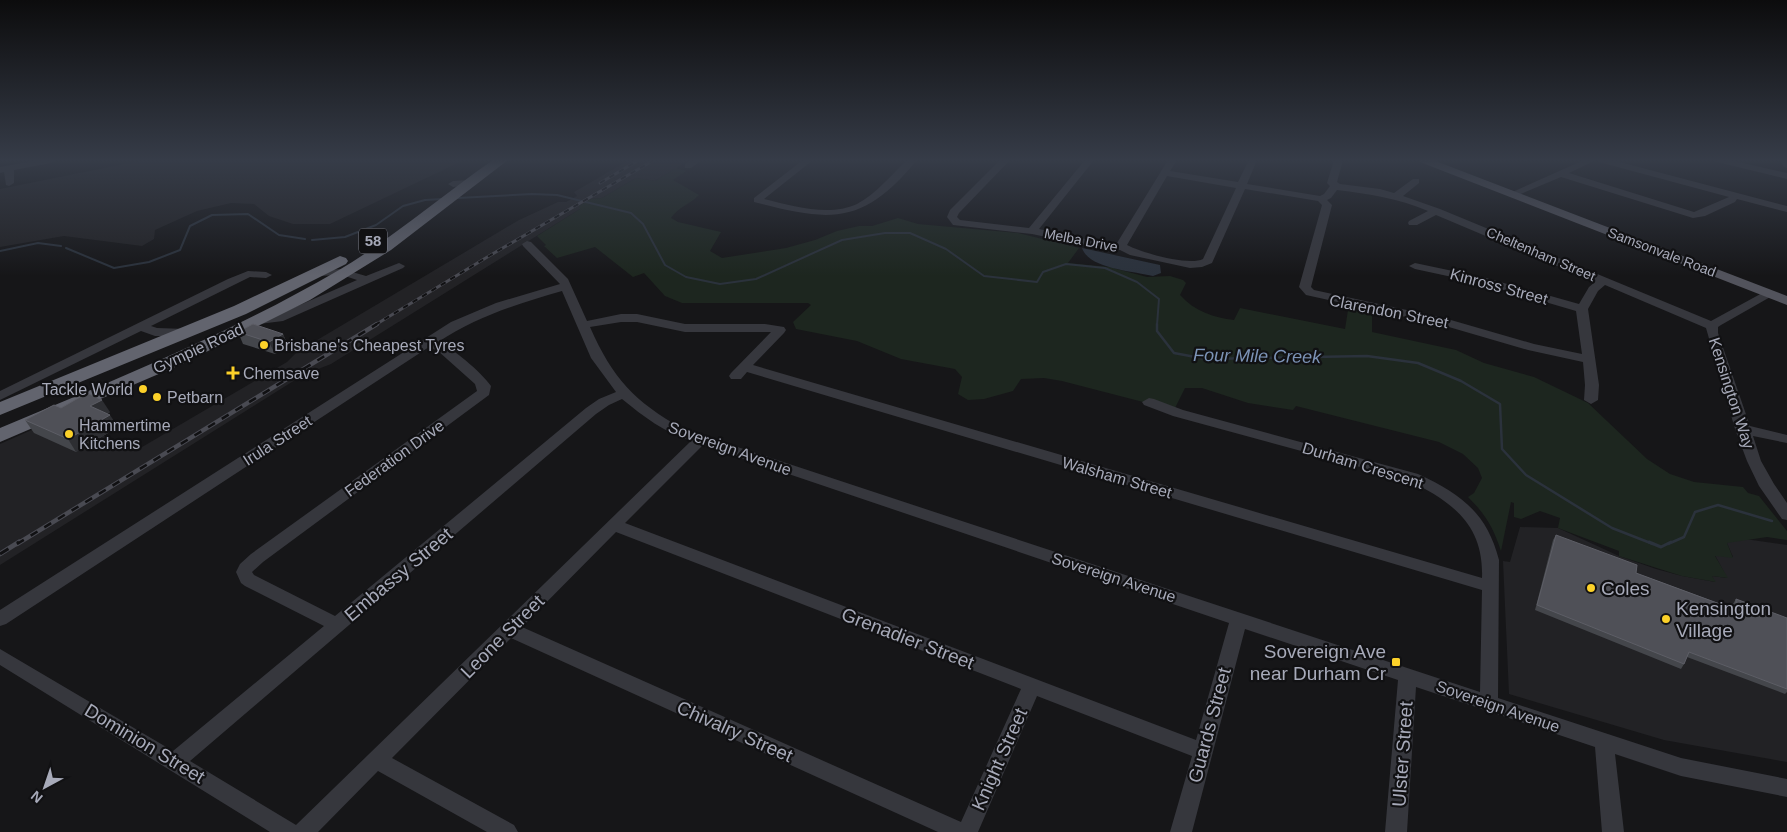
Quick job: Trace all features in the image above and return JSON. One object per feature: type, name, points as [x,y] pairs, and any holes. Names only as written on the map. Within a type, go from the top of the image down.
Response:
[{"type":"highway","name":"Gympie Road","points":[[0,409],[152,339],[186,333],[260,301],[317,273],[376,239],[426,204],[440,199]]},
{"type":"highway","name":"Gympie Road","points":[[0,436],[188,354],[259,320],[346,272],[387,246],[441,199]]},
{"type":"main road","name":"Samsonvale Road","points":[[1525,199],[1787,301]]},
{"type":"street","points":[[758,199],[757,200],[814,212],[852,208],[869,199]]},
{"type":"street","name":"Melba Drive","points":[[967,199],[954,212],[952,217],[957,223],[1032,231],[1104,246],[1122,247],[1134,253],[1190,265],[1202,264],[1208,261],[1236,199]]},
{"type":"street","points":[[1032,231],[1058,199]]},
{"type":"street","points":[[1122,247],[1122,243],[1149,199]]},
{"type":"street","name":"Clarendon Street","points":[[1321,199],[1327,205],[1305,287],[1310,293],[1444,322],[1532,347],[1588,359]]},
{"type":"street","name":"Cheltenham Street","points":[[1404,199],[1712,326]]},
{"type":"street","points":[[1641,199],[1693,215],[1701,214],[1733,199]]},
{"type":"street","points":[[1746,199],[1787,209]]},
{"type":"street","points":[[1413,223],[1436,211]]},
{"type":"street","name":"Sovereign Avenue","points":[[527,244],[560,275],[602,367],[624,394],[641,409],[666,426],[700,440],[1680,767],[1787,788]]},
{"type":"street","name":"Gympie Road","points":[[259,320],[279,318],[399,266]]},
{"type":"street","name":"Kinross Street","points":[[1415,266],[1474,278],[1582,308]]},
{"type":"street","name":"Gympie Road","points":[[317,273],[334,270],[346,272],[365,280]]},
{"type":"street","points":[[0,396],[243,276],[253,274],[266,275]]},
{"type":"street","points":[[1591,400],[1592,385],[1582,308],[1593,289],[1603,281]]},
{"type":"street","name":"Irula Street","points":[[0,619],[455,325],[485,311],[566,286]]},
{"type":"street","name":"Kensington Way","points":[[1768,294],[1712,326],[1712,333],[1754,461],[1767,486],[1786,513]]},
{"type":"street","name":"Walsham Street","points":[[583,325],[621,318],[637,318],[685,328],[780,330],[741,371],[1490,586]]},
{"type":"street","name":"Gympie Road","points":[[141,326],[152,339]]},
{"type":"street","name":"Federation Drive","points":[[338,624],[238,574],[257,558],[484,392],[484,386],[480,381],[442,348],[428,342]]},
{"type":"street","name":"Embassy Street","points":[[175,761],[591,411],[604,402],[624,394]]},
{"type":"street","name":"Durham Crescent","points":[[1149,402],[1178,413],[1388,469],[1432,486],[1470,513],[1488,544],[1491,560],[1489,703]]},
{"type":"street","points":[[1742,428],[1787,439]]},
{"type":"street","name":"Leone Street","points":[[303,832],[700,440]]},
{"type":"street","name":"Grenadier Street","points":[[614,525],[1202,751]]},
{"type":"street","name":"Guards Street","points":[[1181,832],[1239,619]]},
{"type":"street","name":"Chivalry Street","points":[[509,629],[961,832]]},
{"type":"street","name":"Dominion Street","points":[[0,656],[289,832]]},
{"type":"street","name":"Ulster Street","points":[[1396,832],[1408,676]]},
{"type":"street","name":"Knight Street","points":[[967,832],[1032,685]]},
{"type":"street","points":[[1604,742],[1613,832]]},
{"type":"street","points":[[376,760],[507,832]]},
{"type":"shaded area","points":[[0,199],[383,199],[330,224],[293,224],[269,216],[254,204],[231,203],[197,211],[155,230],[154,239],[142,246],[64,236],[0,247]]},
{"type":"shaded area","points":[[572,199],[593,199],[580,206],[580,209],[331,364],[303,375],[0,565],[0,444],[61,417],[137,450],[287,362],[297,352],[519,220],[558,202],[566,202]]},
{"type":"shaded area","points":[[591,199],[695,199],[677,211],[671,218],[678,222],[721,232],[710,251],[722,258],[786,248],[815,240],[837,231],[859,226],[872,226],[898,218],[918,224],[1018,233],[1079,248],[1068,263],[1109,267],[1147,277],[1170,276],[1183,280],[1186,283],[1180,295],[1186,301],[1205,313],[1227,319],[1234,320],[1240,308],[1345,329],[1349,304],[1372,309],[1372,332],[1456,350],[1484,363],[1534,377],[1588,403],[1647,459],[1670,474],[1694,482],[1743,487],[1748,493],[1759,496],[1787,531],[1787,540],[1767,537],[1727,543],[1733,558],[1715,556],[1728,578],[1712,576],[1716,582],[1682,576],[1619,556],[1619,551],[1558,528],[1560,518],[1540,511],[1521,519],[1514,517],[1514,503],[1511,502],[1501,551],[1488,522],[1468,497],[1474,493],[1482,478],[1478,468],[1463,454],[1439,442],[1296,406],[1293,410],[1248,403],[1202,388],[1185,388],[1174,410],[1044,378],[1021,379],[1013,391],[984,399],[968,400],[958,394],[962,377],[955,369],[901,359],[857,341],[796,329],[793,322],[811,305],[808,303],[682,303],[665,296],[644,273],[633,277],[595,247],[557,258],[544,246],[546,245],[537,236],[580,209],[579,206]]},
{"type":"shaded area","points":[[1082,248],[1160,265],[1161,273],[1153,276],[1102,265],[1093,261]]},
{"type":"shaded area","points":[[1520,527],[1558,528],[1619,556],[1656,569],[1715,582],[1712,576],[1727,578],[1715,555],[1733,557],[1724,536],[1787,545],[1787,762],[1664,740],[1509,694],[1503,561],[1510,562]]},
{"type":"building","points":[[253,324],[283,334],[269,342],[238,332]]},
{"type":"building","points":[[87,393],[102,400],[90,406],[110,415],[68,439],[25,420],[54,405],[61,408]]},
{"type":"building","name":"Kensington Village","points":[[1556,535],[1637,565],[1636,573],[1736,610],[1736,599],[1787,618],[1787,689],[1689,652],[1684,664],[1537,605]]},
{"type":"waterway","name":"Four Mile Creek","points":[[312,240],[345,237],[376,225],[403,206],[425,200],[442,199]]},
{"type":"waterway","name":"Four Mile Creek","points":[[573,199],[631,213],[643,224],[665,265],[686,277],[720,284],[756,279],[842,240],[885,233],[910,233],[946,249],[984,276],[1037,282],[1043,272],[1066,264],[1105,268],[1137,282],[1159,299],[1157,325]]},
{"type":"waterway","name":"Four Mile Creek","points":[[66,248],[114,268],[149,262],[180,250],[190,226],[212,215],[248,214],[279,235],[305,239]]},
{"type":"waterway","name":"Four Mile Creek","points":[[0,251],[38,243],[61,246]]},
{"type":"waterway","name":"Four Mile Creek","points":[[1157,325],[1157,331],[1174,353],[1206,359],[1367,356],[1418,363],[1461,381],[1500,404],[1502,449],[1526,475],[1612,528],[1653,544]]},
{"type":"waterway","name":"Four Mile Creek","points":[[1668,544],[1684,537],[1695,512],[1718,505],[1772,521]]},
{"type":"waterway","name":"Four Mile Creek","points":[[1649,542],[1661,547],[1671,542]]},
{"type":"railway","points":[[375,325],[587,199]]},
{"type":"railway","points":[[17,544],[377,324]]},
{"type":"railway","points":[[0,554],[19,542]]},
{"type":"place","name":"Brisbane's Cheapest Tyres","points":[[264,345]]},
{"type":"place","name":"Chemsave","points":[[233,373]]},
{"type":"place","name":"Tackle World","points":[[143,389]]},
{"type":"place","name":"Petbarn","points":[[157,397]]},
{"type":"place","name":"Hammertime Kitchens","points":[[69,434]]},
{"type":"place","name":"Coles","points":[[1591,588]]},
{"type":"place","name":"Kensington Village","points":[[1666,619]]},
{"type":"place","name":"Sovereign Ave near Durham Cr","points":[[1396,662]]}]
